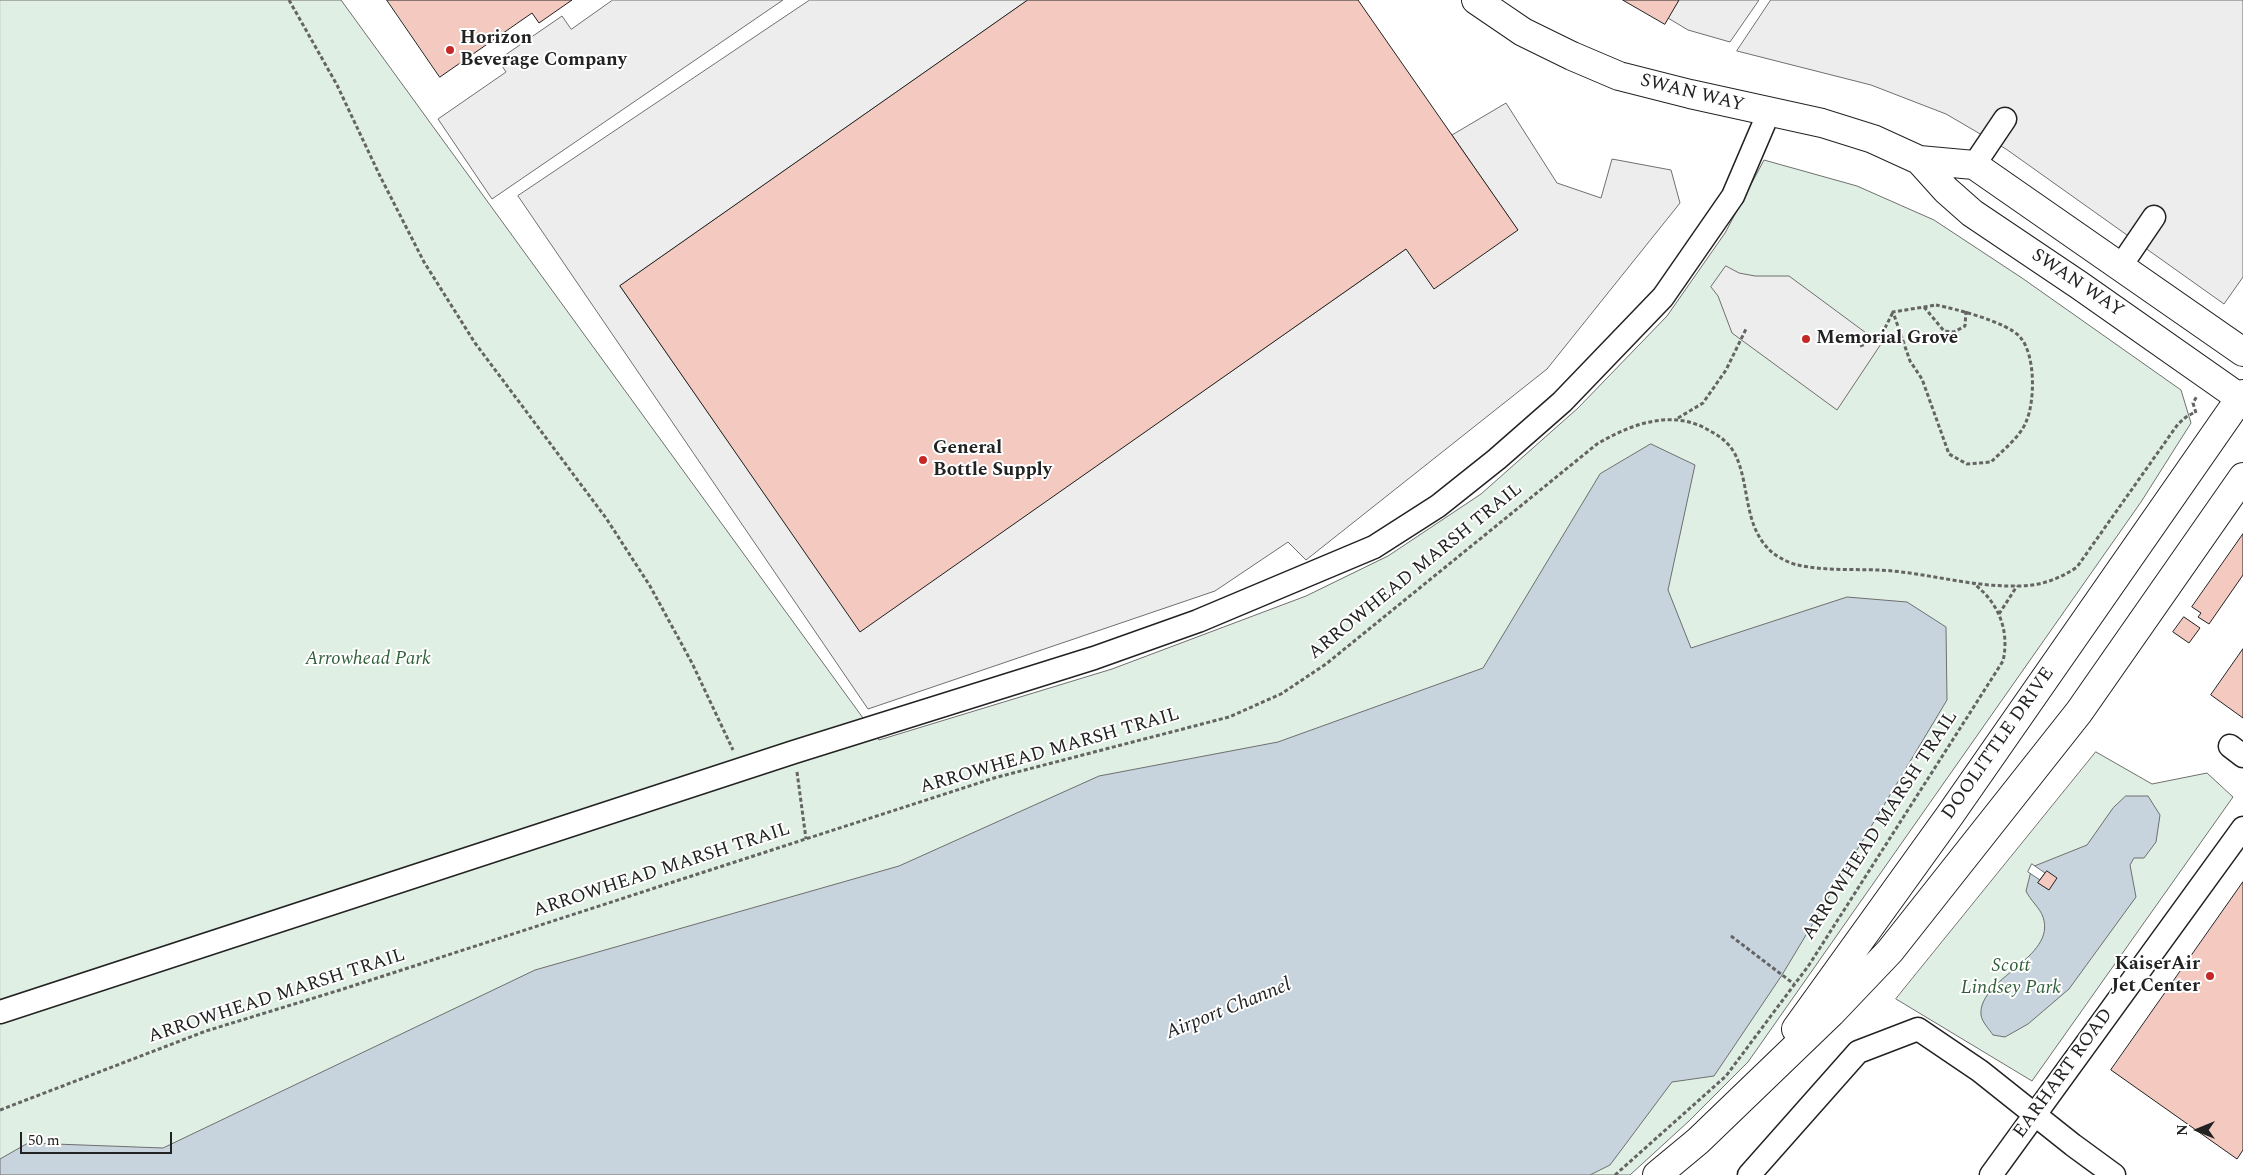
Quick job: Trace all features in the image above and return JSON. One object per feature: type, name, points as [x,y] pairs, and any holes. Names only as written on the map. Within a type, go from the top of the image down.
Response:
[{"type":"main road","name":"SWAN WAY","points":[[1476,0],[1523,32],[1572,56],[1620,76],[1822,123],[1873,139],[1919,160],[1974,165],[2243,352]]},
{"type":"main road","name":"SWAN WAY","points":[[1919,160],[1946,190],[1972,213],[2242,397]]},
{"type":"main road","name":"DOOLITTLE DRIVE","points":[[1751,1091],[1950,815],[2242,397]]},
{"type":"main road","name":"DOOLITTLE DRIVE","points":[[1657,1175],[1698,1141],[1751,1091],[1890,951],[2079,712],[2243,476]]},
{"type":"street","points":[[0,1012],[794,752],[1094,658],[1198,621],[1374,547],[1438,506],[1562,402],[1663,297],[1733,196],[1769,112]]},
{"type":"street","points":[[1974,165],[2005,119]]},
{"type":"street","points":[[2120,267],[2154,217]]},
{"type":"street","name":"EARHART ROAD","points":[[1991,1175],[2243,828]]},
{"type":"street","points":[[1749,1175],[1858,1052],[1918,1029],[1980,1071],[2114,1175]]},
{"type":"path","points":[[289,0],[337,85],[380,176],[424,262],[475,344],[606,518],[650,586],[692,663],[743,769]]},
{"type":"path","points":[[1936,305],[1966,311],[1994,322],[2020,337],[2030,359],[2033,387],[2026,422],[1991,462],[1967,464],[1949,454],[1922,379],[1910,361],[1893,312],[1936,305]]},
{"type":"path","points":[[1924,307],[1944,331],[1954,332],[1965,326],[1966,311]]},
{"type":"path","points":[[1880,338],[1893,312]]},
{"type":"path","points":[[1678,418],[1703,403],[1726,370],[1746,329]]},
{"type":"path","points":[[1860,346],[1880,338],[1904,341]]},
{"type":"path","name":"ARROWHEAD MARSH TRAIL","points":[[0,1110],[206,1031],[350,987],[1002,776],[1229,717],[1281,694],[1326,664],[1596,444],[1619,430],[1651,421],[1678,418],[1705,427],[1723,438],[1734,453],[1747,509],[1759,534],[1774,554],[1797,565],[1901,572],[1973,584],[2017,586],[2053,581],[2077,568],[2178,424],[2195,412]]},
{"type":"path","name":"ARROWHEAD MARSH TRAIL","points":[[1615,1175],[1726,1076],[1809,965],[2003,661],[2005,641],[1999,614],[1984,592],[1973,584]]},
{"type":"path","points":[[1999,614],[2017,586]]},
{"type":"path","points":[[794,752],[806,839]]},
{"type":"path","points":[[1731,936],[1794,984]]},
{"type":"green space","name":"Arrowhead Park","points":[[0,0],[341,0],[879,740],[1112,669],[1306,596],[1388,556],[1481,494],[1578,408],[1667,316],[1725,233],[1764,160],[1857,186],[1934,220],[2022,278],[2181,390],[2191,423],[2141,502],[1748,1062],[1689,1121],[1630,1175],[0,1175]]},
{"type":"green space","name":"Scott Lindsey Park","points":[[2096,752],[2152,784],[2207,773],[2233,797],[2032,1081],[1896,999]]},
{"type":"shaded area","points":[[613,0],[783,0],[492,199],[438,119],[506,72],[498,60],[562,16],[571,29]]},
{"type":"shaded area","points":[[810,0],[1028,0],[620,286],[860,631],[1406,249],[1517,229],[1452,135],[1506,103],[1557,183],[1601,198],[1612,159],[1671,170],[1680,203],[1547,369],[1306,560],[1288,542],[1215,591],[868,709],[518,196]]},
{"type":"shaded area","points":[[1679,0],[1759,0],[1730,42],[1688,30],[1668,18]]},
{"type":"shaded area","points":[[1771,0],[2243,0],[2243,277],[2224,304],[2006,149],[1946,114],[1871,85],[1737,51]]},
{"type":"shaded area","name":"Memorial Grove","points":[[1726,266],[1739,273],[1755,276],[1789,276],[1881,344],[1837,410],[1732,333],[1718,296],[1711,287]]},
{"type":"water","name":"Airport Channel","points":[[1651,444],[1695,465],[1668,590],[1691,648],[1847,597],[1907,602],[1946,627],[1947,700],[1782,975],[1714,1076],[1672,1082],[1610,1165],[1590,1175],[0,1175],[0,1159],[28,1143],[163,1148],[535,970],[899,866],[1099,776],[1278,742],[1483,668],[1600,474]]},
{"type":"water","points":[[2126,796],[2148,796],[2160,815],[2156,842],[2144,858],[2134,858],[2130,865],[2136,897],[2069,989],[2028,1024],[2005,1037],[1993,1035],[1984,1023],[1981,1015],[1983,1002],[1991,990],[2029,956],[2039,944],[2044,931],[2042,914],[2026,891],[2032,867],[2087,845],[2113,808]]},
{"type":"pier","points":[[2032,864],[2045,873],[2040,880],[2028,872]]},
{"type":"building","name":"Horizon Beverage Company","points":[[387,0],[572,0],[539,23],[532,13],[440,77]]},
{"type":"building","name":"General Bottle Supply","points":[[1028,0],[1358,0],[1518,230],[1434,289],[1406,249],[860,632],[620,286]]},
{"type":"building","points":[[1623,0],[1679,0],[1665,24]]},
{"type":"building","points":[[2243,534],[2243,575],[2209,624],[2198,617],[2201,613],[2192,607]]},
{"type":"building","points":[[2184,617],[2200,628],[2189,643],[2173,632]]},
{"type":"building","points":[[2243,649],[2243,718],[2211,695]]},
{"type":"building","points":[[2047,871],[2057,878],[2049,890],[2038,883]]},
{"type":"building","name":"KaiserAir Jet Center","points":[[2243,882],[2243,1150],[2237,1159],[2111,1070]]},
{"type":"place","name":"Horizon Beverage Company","points":[[450,50]]},
{"type":"place","name":"Memorial Grove","points":[[1806,339]]},
{"type":"place","name":"General Bottle Supply","points":[[923,460]]},
{"type":"place","name":"KaiserAir Jet Center","points":[[2210,976]]}]
